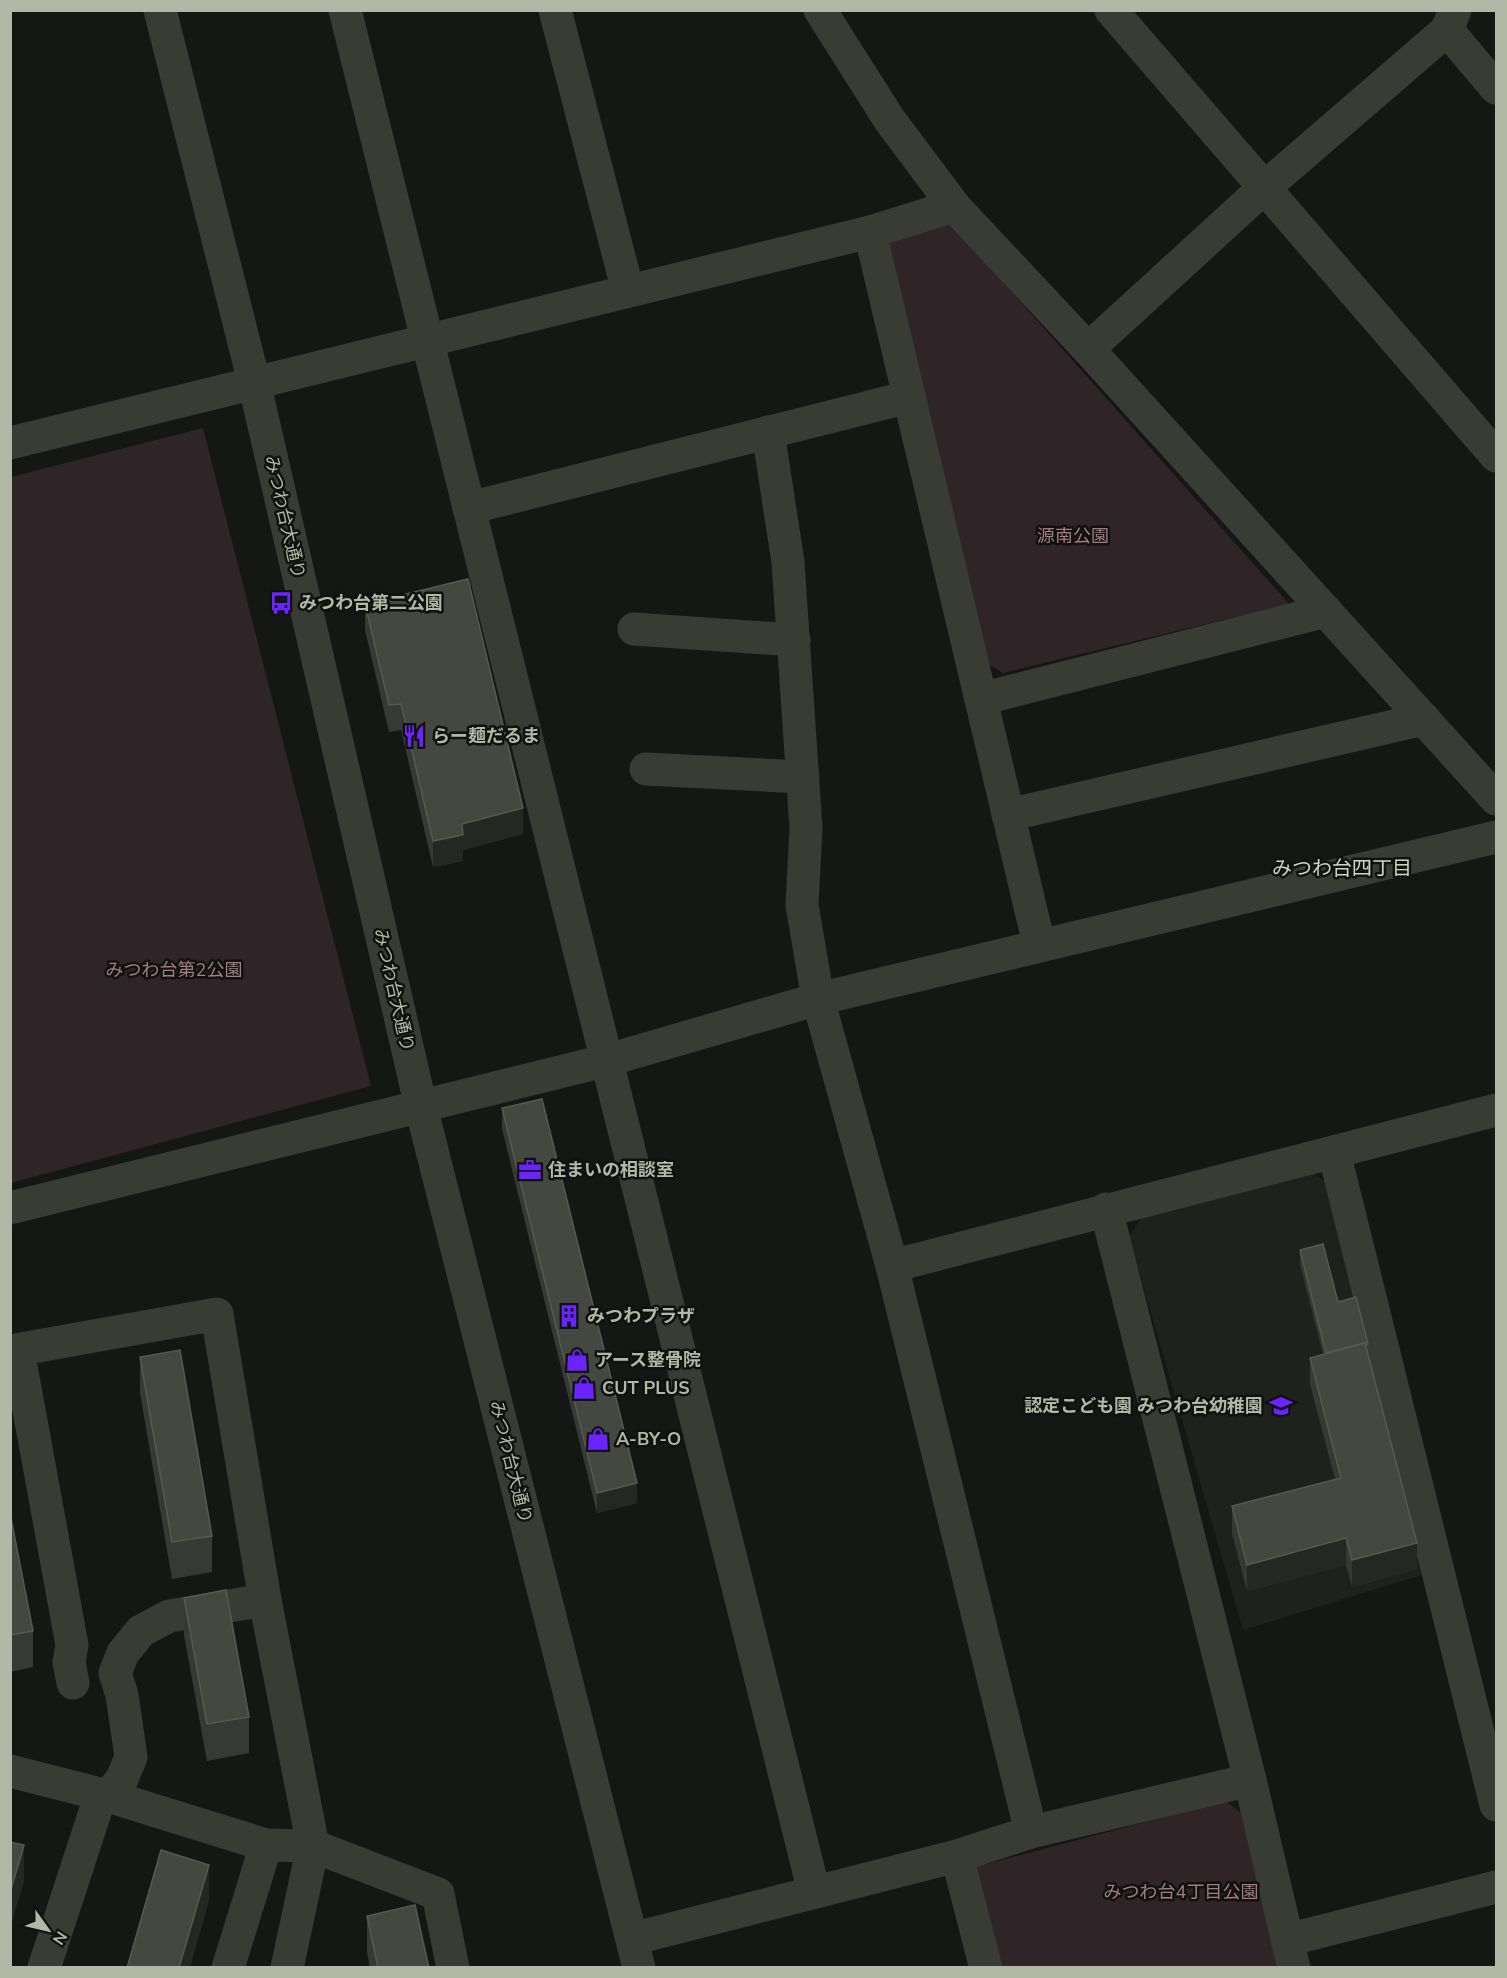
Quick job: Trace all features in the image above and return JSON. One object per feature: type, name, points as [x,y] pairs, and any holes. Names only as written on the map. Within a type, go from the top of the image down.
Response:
[{"type":"street","name":"みつわ台大通り","points":[[160,10],[254,382],[421,1107],[635,1953]]},
{"type":"street","points":[[345,10],[814,1892]]},
{"type":"street","points":[[555,10],[628,291]]},
{"type":"street","points":[[820,10],[889,119],[954,206],[1088,349],[1497,799]]},
{"type":"street","points":[[1111,10],[1497,456]]},
{"type":"street","points":[[1088,349],[1451,20],[1497,88]]},
{"type":"street","points":[[10,443],[870,232],[954,206]]},
{"type":"street","points":[[870,232],[1040,944]]},
{"type":"street","points":[[469,508],[909,397]]},
{"type":"street","points":[[768,432],[788,562],[806,828],[802,905],[818,999],[892,1266],[1031,1832]]},
{"type":"street","points":[[981,699],[1326,611]]},
{"type":"street","points":[[634,629],[794,640]]},
{"type":"street","points":[[1008,815],[1424,719]]},
{"type":"street","points":[[646,769],[803,777]]},
{"type":"street","points":[[10,1208],[608,1060],[818,999],[1040,944],[1497,837]]},
{"type":"street","points":[[892,1266],[1497,1110]]},
{"type":"street","points":[[1334,1152],[1497,1805]]},
{"type":"street","points":[[1106,1209],[1250,1780],[1291,1954],[1497,1887]]},
{"type":"street","points":[[116,1673],[60,1686],[72,1646],[14,1350],[217,1314],[265,1600],[313,1846],[286,1968]]},
{"type":"street","points":[[44,1968],[104,1795],[122,1779],[131,1757],[122,1695],[116,1673],[123,1653],[141,1631],[169,1616],[265,1600]]},
{"type":"street","points":[[10,1772],[104,1795],[266,1845],[313,1846],[438,1894],[453,1968]]},
{"type":"street","points":[[635,1953],[814,1892],[957,1856],[1031,1832],[1250,1780]]},
{"type":"street","points":[[228,1968],[266,1845]]},
{"type":"street","points":[[957,1856],[986,1968]]},
{"type":"shaded area","name":"認定こども園 みつわ台幼稚園","points":[[1312,1173],[1331,1184],[1425,1574],[1243,1630],[1129,1237],[1141,1218]]},
{"type":"green space","name":"源南公園","points":[[946,218],[1289,604],[1003,673],[984,662],[883,251],[892,237]]},
{"type":"green space","name":"みつわ台第2公園","points":[[203,428],[371,1086],[11,1183],[11,477]]},
{"type":"green space","name":"みつわ台4丁目公園","points":[[1225,1801],[1243,1814],[1280,1967],[996,1967],[971,1868]]},
{"type":"building","points":[[468,579],[523,808],[462,824],[463,835],[433,841],[401,704],[389,705],[365,604]]},
{"type":"building","name":"みつわプラザ","points":[[542,1099],[637,1483],[597,1493],[502,1108]]},
{"type":"building","points":[[1323,1244],[1338,1302],[1356,1297],[1368,1344],[1366,1345],[1365,1343],[1326,1353],[1300,1250]]},
{"type":"building","points":[[1365,1343],[1417,1543],[1352,1560],[1346,1538],[1247,1565],[1232,1506],[1341,1478],[1310,1358]]},
{"type":"building","points":[[180,1350],[212,1536],[172,1542],[140,1357]]},
{"type":"building","points":[[10,1513],[33,1631],[10,1635]]},
{"type":"building","points":[[226,1590],[249,1717],[207,1724],[184,1598]]},
{"type":"building","points":[[10,1842],[24,1845],[10,1893]]},
{"type":"building","points":[[161,1850],[209,1865],[179,1968],[127,1968]]},
{"type":"building","points":[[415,1905],[429,1968],[378,1968],[367,1916]]},
{"type":"place","name":"みつわ台第二公園","points":[[281,603]]},
{"type":"place","name":"らー麺だるま","points":[[414,736]]},
{"type":"place","name":"住まいの相談室","points":[[530,1170]]},
{"type":"place","name":"みつわプラザ","points":[[569,1316]]},
{"type":"place","name":"アース整骨院","points":[[577,1360]]},
{"type":"place","name":"CUT PLUS","points":[[584,1388]]},
{"type":"place","name":"認定こども園 みつわ台幼稚園","points":[[1281,1406]]},
{"type":"place","name":"A-BY-O","points":[[598,1439]]},
{"type":"district","name":"みつわ台四丁目","points":[[1342,868]]}]
